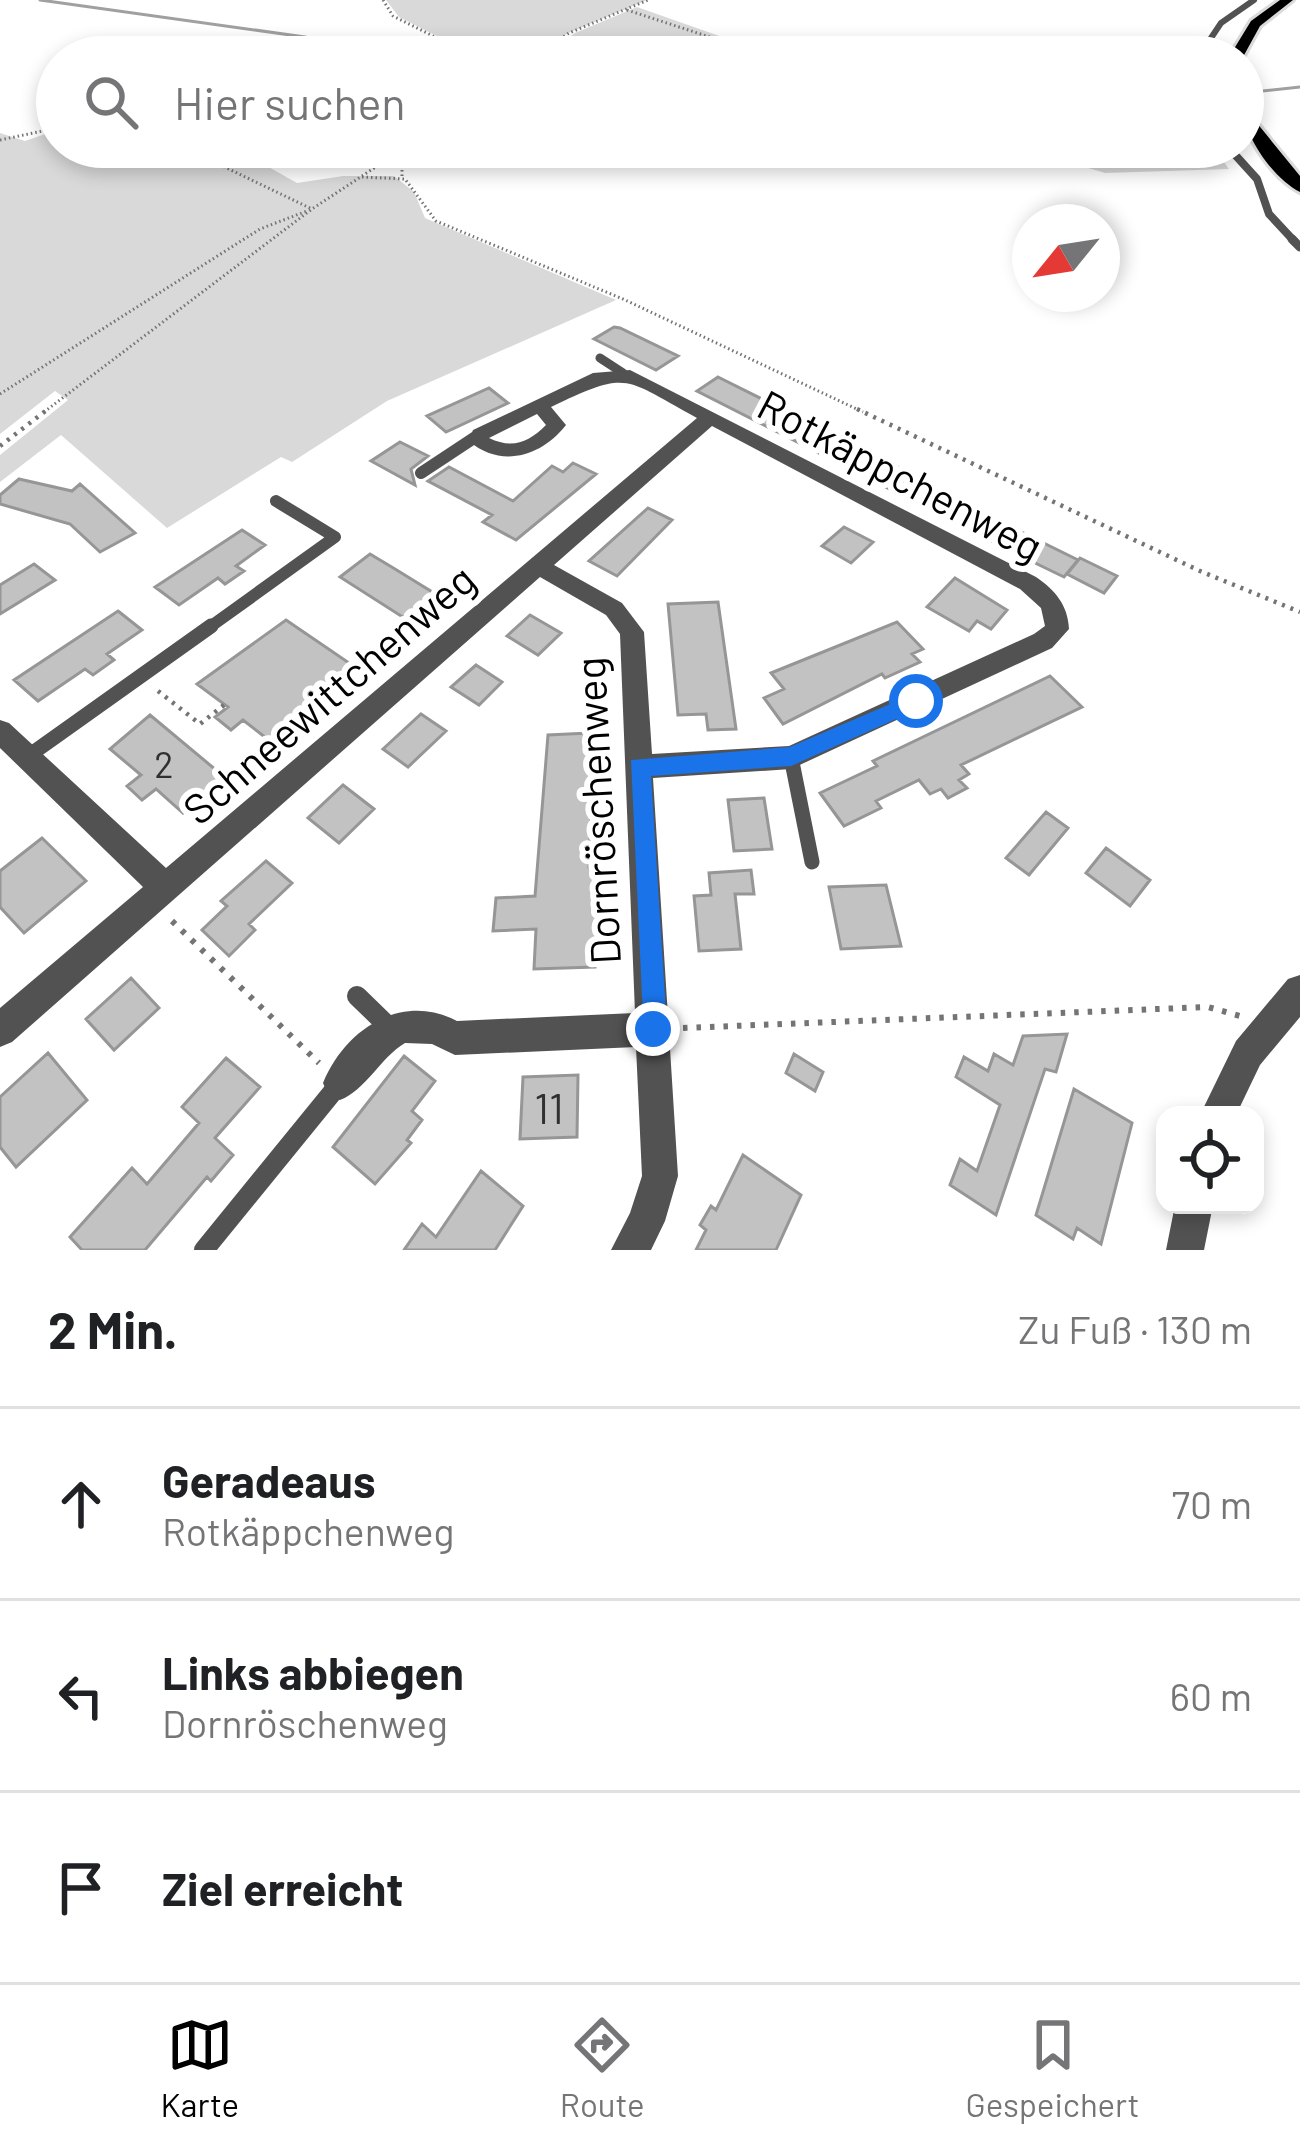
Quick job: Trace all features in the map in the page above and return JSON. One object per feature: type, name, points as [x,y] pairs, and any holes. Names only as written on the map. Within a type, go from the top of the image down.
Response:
[{"type":"main road","points":[[1248,36],[1255,24],[1287,0]]},
{"type":"main road","points":[[1264,145],[1300,187]]},
{"type":"street","points":[[541,406],[555,428],[527,450],[500,452],[479,441],[480,434],[599,377],[623,374]]},
{"type":"street","name":"Rotkäppchenweg","points":[[623,374],[1028,583],[1052,604],[1058,618],[1057,629],[1042,641],[791,757],[639,767]]},
{"type":"street","name":"Schneewittchenweg","points":[[0,1030],[710,417]]},
{"type":"street","name":"Dornröschenweg","points":[[538,566],[614,609],[628,624],[660,1176],[646,1221],[630,1250]]},
{"type":"street","points":[[0,731],[158,894]]},
{"type":"street","points":[[1222,1106],[1248,1053],[1300,991]]},
{"type":"street","points":[[340,1083],[374,1042],[391,1029],[419,1022],[455,1037],[653,1029]]},
{"type":"street","points":[[1185,1250],[1192,1214]]},
{"type":"lane","points":[[1212,36],[1221,23],[1254,0]]},
{"type":"lane","points":[[1247,168],[1257,179],[1269,214],[1300,247]]},
{"type":"lane","points":[[600,358],[623,374]]},
{"type":"lane","points":[[421,472],[480,434]]},
{"type":"lane","points":[[27,757],[335,537],[275,501]]},
{"type":"lane","points":[[791,757],[812,862]]},
{"type":"lane","points":[[357,997],[391,1029]]},
{"type":"lane","points":[[204,1250],[340,1083]]},
{"type":"path","points":[[383,0],[393,16],[433,36]]},
{"type":"path","points":[[566,36],[648,0]]},
{"type":"path","points":[[626,10],[706,36]]},
{"type":"path","points":[[0,140],[36,132]]},
{"type":"path","points":[[227,168],[312,208]]},
{"type":"path","points":[[0,446],[312,208],[376,168]]},
{"type":"path","points":[[402,176],[403,168]]},
{"type":"path","points":[[362,177],[402,176],[415,186],[421,205],[436,221],[623,299],[1200,571],[1300,611]]},
{"type":"path","points":[[0,394],[260,229],[312,208]]},
{"type":"path","points":[[140,676],[200,724],[224,705]]},
{"type":"path","points":[[158,894],[340,1083]]},
{"type":"path","points":[[653,1029],[1208,1007],[1269,1024]]},
{"type":"shaded area","points":[[386,0],[647,0],[563,36],[437,36],[399,17]]},
{"type":"shaded area","points":[[637,7],[719,36],[571,36]]},
{"type":"shaded area","points":[[0,133],[25,141],[36,137],[36,168],[270,168],[297,183],[343,176],[394,176],[414,192],[425,218],[616,300],[387,401],[292,462],[281,457],[167,528],[61,435],[0,482],[0,455],[68,400],[55,391],[0,434]]},
{"type":"shaded area","points":[[1088,168],[1229,169],[1105,173]]},
{"type":"building","points":[[614,327],[678,356],[656,370],[594,339]]},
{"type":"building","points":[[718,377],[936,488],[921,503],[901,495],[697,391]]},
{"type":"building","points":[[489,388],[508,403],[446,432],[427,416]]},
{"type":"building","points":[[400,442],[428,456],[411,469],[415,485],[371,461]]},
{"type":"building","points":[[573,463],[596,474],[516,540],[483,522],[492,515],[428,481],[449,467],[513,501],[552,466],[563,472]]},
{"type":"building","points":[[19,479],[72,491],[80,484],[135,533],[100,552],[70,524],[0,504],[0,495]]},
{"type":"building","points":[[952,498],[1078,560],[1064,577],[1033,562],[937,513]]},
{"type":"building","points":[[648,508],[672,520],[617,576],[589,561]]},
{"type":"building","points":[[844,527],[873,542],[851,563],[822,546]]},
{"type":"building","points":[[242,530],[265,545],[236,566],[244,571],[225,584],[218,578],[179,605],[155,587]]},
{"type":"building","points":[[370,554],[442,598],[412,623],[340,577]]},
{"type":"building","points":[[1080,558],[1117,576],[1104,593],[1067,574]]},
{"type":"building","points":[[34,564],[55,580],[0,614],[0,585]]},
{"type":"building","points":[[955,578],[1007,610],[991,629],[977,621],[969,631],[927,607]]},
{"type":"building","points":[[718,602],[736,729],[708,730],[706,714],[678,715],[668,604]]},
{"type":"building","points":[[118,611],[142,630],[107,654],[114,660],[93,675],[85,669],[38,701],[14,680]]},
{"type":"building","points":[[530,615],[561,633],[538,655],[507,636]]},
{"type":"building","points":[[286,620],[355,667],[306,708],[310,712],[270,741],[243,720],[231,730],[215,717],[228,707],[197,684]]},
{"type":"building","points":[[897,622],[923,649],[912,654],[920,662],[885,678],[882,674],[783,724],[764,698],[784,689],[771,673]]},
{"type":"building","points":[[476,665],[502,682],[479,705],[451,687]]},
{"type":"building","points":[[1050,676],[1082,707],[961,765],[969,774],[959,780],[967,788],[948,798],[941,789],[930,794],[919,780],[876,801],[881,808],[844,826],[820,793],[877,766],[873,761]]},
{"type":"building","points":[[421,714],[446,731],[408,767],[383,749]]},
{"type":"building","points":[[150,715],[228,780],[183,813],[156,789],[142,800],[127,786],[141,775],[110,749]]},
{"type":"building","points":[[589,733],[589,746],[593,745],[589,867],[597,866],[595,967],[534,969],[536,929],[493,931],[496,898],[535,896],[548,735]]},
{"type":"building","points":[[343,785],[374,809],[339,843],[308,818]]},
{"type":"building","points":[[764,798],[772,849],[734,851],[728,800]]},
{"type":"building","points":[[1046,812],[1068,828],[1029,875],[1006,858]]},
{"type":"building","points":[[42,838],[86,881],[24,933],[0,907],[0,871]]},
{"type":"building","points":[[1106,848],[1150,880],[1130,906],[1086,873]]},
{"type":"building","points":[[266,861],[292,883],[249,924],[255,930],[229,956],[202,930],[227,906],[221,901]]},
{"type":"building","points":[[751,870],[754,894],[735,894],[741,949],[699,951],[694,896],[711,895],[709,873]]},
{"type":"building","points":[[886,885],[901,946],[841,949],[829,887]]},
{"type":"building","points":[[131,978],[159,1008],[114,1050],[86,1019]]},
{"type":"building","points":[[1067,1034],[1056,1072],[1045,1069],[996,1215],[950,1185],[960,1159],[977,1171],[1000,1105],[956,1077],[964,1057],[988,1071],[994,1054],[1013,1065],[1023,1036]]},
{"type":"building","points":[[48,1053],[87,1100],[16,1167],[0,1147],[0,1097]]},
{"type":"building","points":[[794,1054],[823,1072],[815,1091],[786,1073]]},
{"type":"building","points":[[404,1056],[435,1081],[412,1111],[422,1120],[407,1140],[411,1143],[375,1184],[333,1147]]},
{"type":"building","points":[[226,1058],[260,1087],[215,1138],[233,1155],[211,1181],[207,1177],[145,1250],[82,1250],[70,1237],[132,1168],[147,1184],[199,1123],[182,1107]]},
{"type":"building","points":[[578,1075],[577,1137],[520,1139],[523,1077]]},
{"type":"building","points":[[1074,1089],[1132,1123],[1101,1244],[1077,1228],[1073,1239],[1036,1215]]},
{"type":"building","points":[[743,1155],[801,1195],[776,1250],[696,1250],[706,1230],[700,1225],[711,1206],[716,1210]]},
{"type":"building","points":[[481,1171],[523,1206],[495,1250],[404,1250],[422,1224],[436,1237]]},
{"type":"waterway","points":[[40,0],[298,36]]},
{"type":"waterway","points":[[1264,91],[1300,87]]},
{"type":"route","points":[[653,1029],[639,767],[791,757],[916,701]]}]
